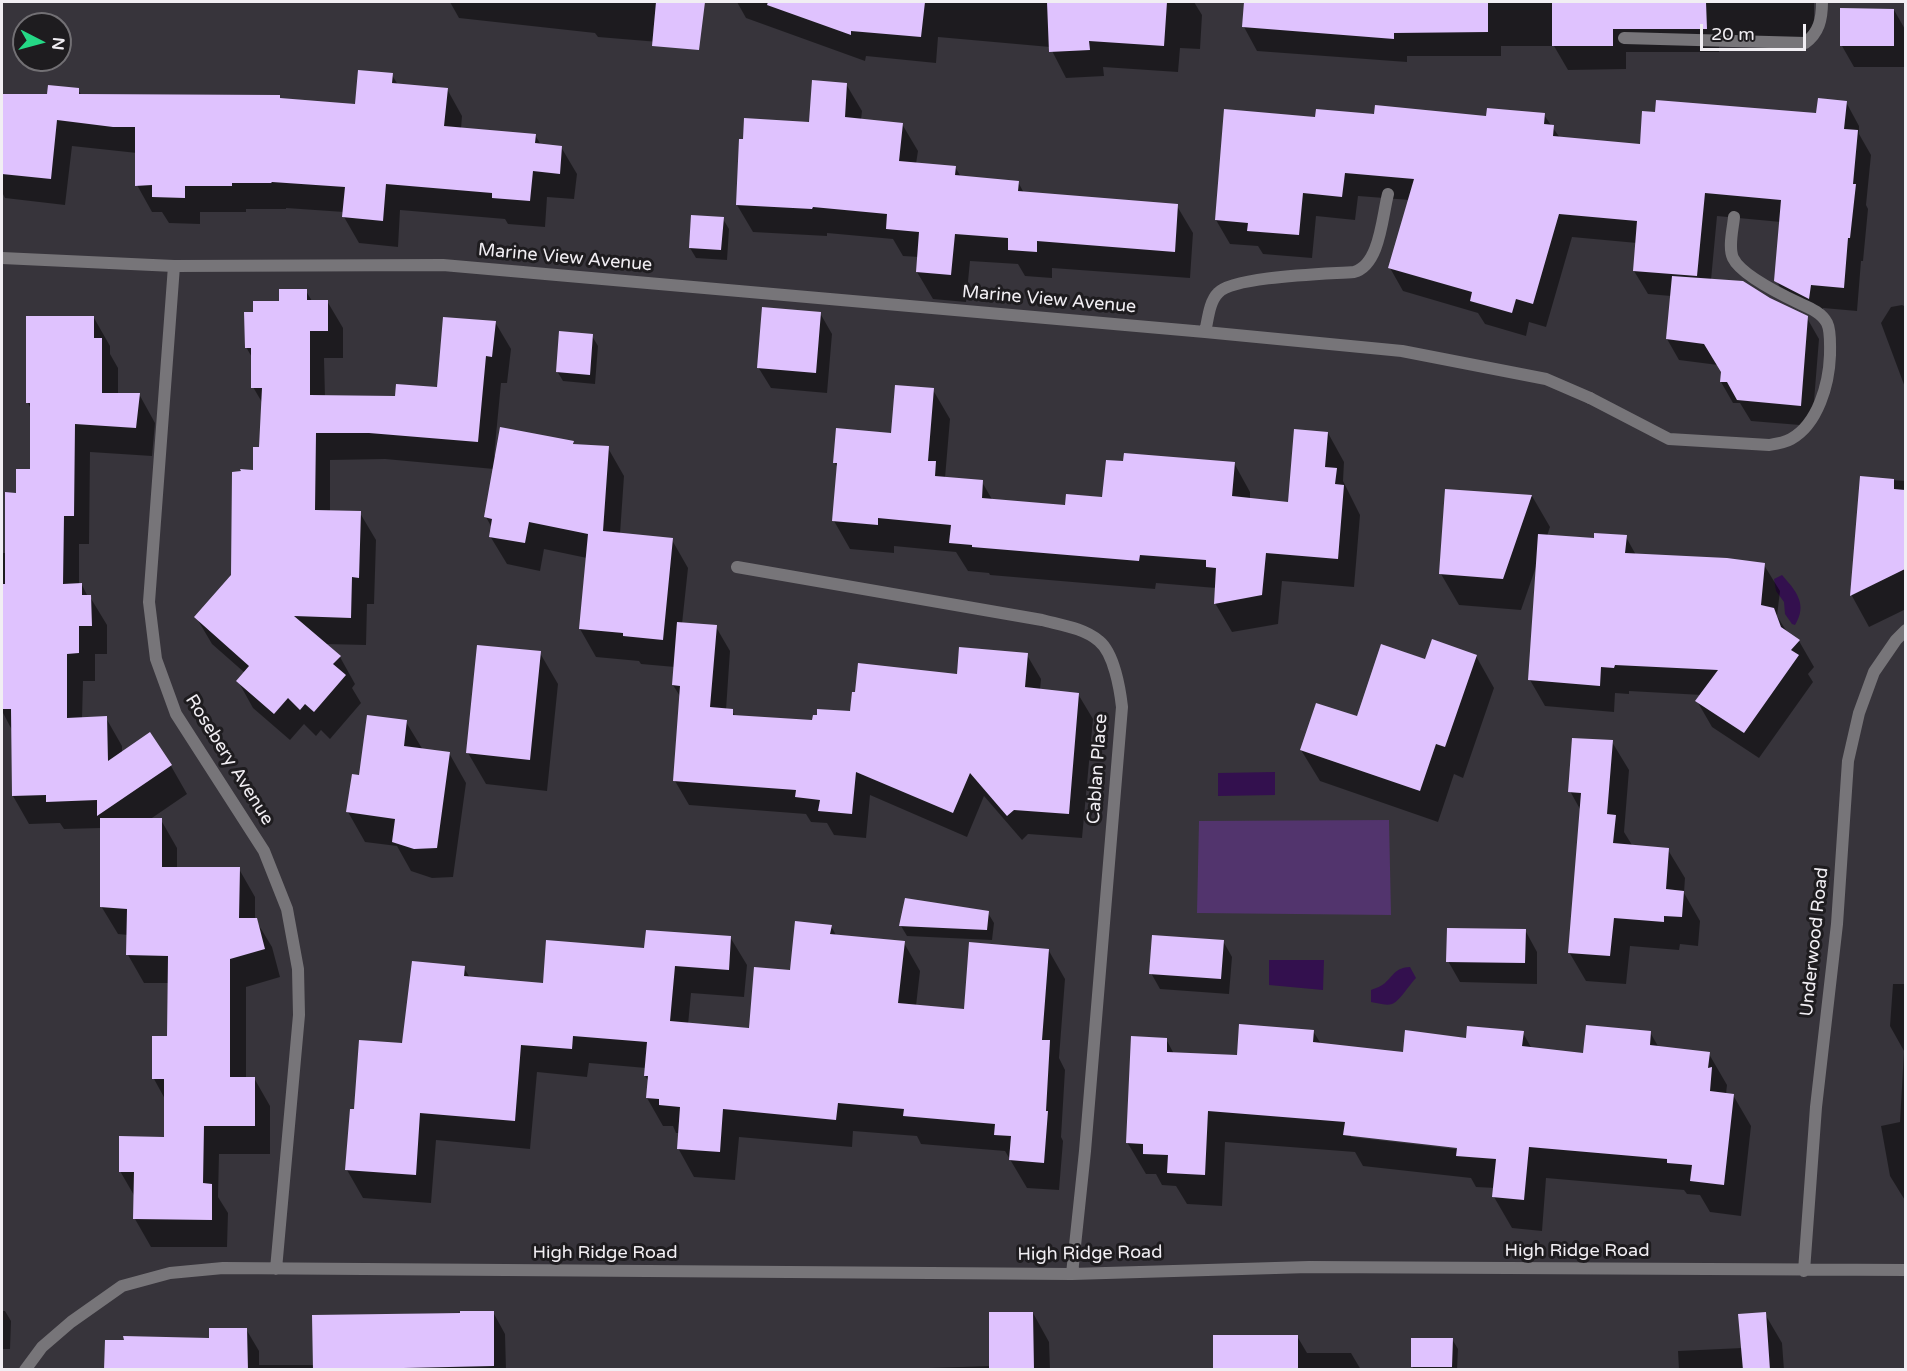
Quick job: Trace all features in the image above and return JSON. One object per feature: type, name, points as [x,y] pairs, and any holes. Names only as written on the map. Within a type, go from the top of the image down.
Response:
[{"type":"street","points":[[1624,38],[1805,43],[1816,34],[1820,23],[1822,2]]},
{"type":"street","points":[[1205,332],[1212,303],[1216,294],[1223,288],[1258,280],[1362,270],[1374,254],[1388,194]]},
{"type":"street","name":"Marine View Avenue","points":[[2,258],[174,266],[443,265],[1402,351],[1546,379],[1590,398],[1670,439],[1768,445],[1783,443],[1793,438],[1808,423],[1820,404],[1827,380],[1830,346],[1827,324],[1818,313],[1776,293],[1738,267],[1732,257],[1731,247],[1734,217]]},
{"type":"street","name":"Rosebery Avenue","points":[[174,266],[149,602],[156,659],[176,714],[264,851],[287,909],[298,969],[299,1015],[276,1269]]},
{"type":"street","name":"Cablan Place","points":[[737,567],[1077,628],[1100,641],[1111,661],[1120,686],[1122,707],[1085,1151],[1072,1274]]},
{"type":"street","name":"Underwood Road","points":[[1804,1271],[1816,1107],[1837,924],[1848,761],[1859,713],[1874,672],[1905,630]]},
{"type":"street","name":"High Ridge Road","points":[[25,1370],[42,1347],[70,1322],[122,1286],[170,1273],[223,1268],[1072,1274],[1310,1267],[1905,1270]]},
{"type":"shaded area","points":[[1782,575],[1799,598],[1800,611],[1795,625],[1785,614],[1784,602],[1776,591],[1774,579]]},
{"type":"shaded area","points":[[1275,772],[1275,795],[1218,796],[1218,773]]},
{"type":"shaded area","points":[[1389,820],[1391,915],[1197,913],[1199,821]]},
{"type":"shaded area","points":[[1269,960],[1324,960],[1323,990],[1269,985]]},
{"type":"shaded area","points":[[1410,967],[1416,978],[1395,1003],[1384,1005],[1371,1002],[1371,990],[1384,984],[1398,970]]},
{"type":"building","points":[[656,2],[705,2],[699,50],[652,46]]},
{"type":"building","points":[[768,2],[925,2],[921,37],[851,31],[851,35],[767,5]]},
{"type":"building","points":[[1047,2],[1167,2],[1164,46],[1089,41],[1090,50],[1049,52]]},
{"type":"building","points":[[1244,2],[1488,2],[1488,32],[1394,33],[1394,39],[1242,27]]},
{"type":"building","points":[[1552,2],[1706,2],[1707,29],[1613,29],[1613,46],[1552,46]]},
{"type":"building","points":[[1840,8],[1894,9],[1894,46],[1840,46]]},
{"type":"building","points":[[358,70],[393,73],[392,83],[448,88],[444,126],[536,134],[535,143],[562,146],[560,174],[533,171],[530,201],[492,198],[492,193],[386,184],[383,221],[342,217],[345,187],[272,182],[232,183],[232,186],[185,186],[185,198],[152,197],[152,185],[135,186],[135,127],[113,127],[57,120],[51,179],[2,174],[2,94],[47,94],[48,85],[79,88],[79,94],[280,95],[280,98],[355,104]]},
{"type":"building","points":[[812,80],[847,83],[845,117],[903,123],[899,161],[956,166],[955,175],[1019,181],[1018,191],[1178,204],[1175,252],[1037,241],[1037,252],[1008,250],[1008,238],[955,234],[951,275],[916,272],[919,232],[886,229],[887,214],[813,207],[812,209],[736,205],[739,139],[743,139],[744,118],[809,122]]},
{"type":"building","points":[[1818,98],[1847,101],[1844,129],[1858,130],[1853,184],[1856,184],[1844,288],[1811,285],[1809,299],[1774,281],[1781,200],[1705,193],[1697,276],[1633,271],[1637,221],[1559,214],[1533,304],[1516,299],[1512,313],[1470,301],[1472,292],[1388,268],[1414,179],[1345,173],[1342,197],[1303,193],[1299,235],[1247,231],[1248,223],[1215,220],[1224,109],[1315,117],[1316,109],[1374,114],[1375,105],[1486,116],[1487,108],[1545,113],[1544,124],[1554,125],[1553,136],[1640,144],[1642,111],[1655,112],[1656,100],[1816,113]]},
{"type":"building","points":[[691,215],[724,217],[721,250],[689,248]]},
{"type":"building","points":[[1672,276],[1743,281],[1770,298],[1808,316],[1801,406],[1737,400],[1727,382],[1720,382],[1721,372],[1704,344],[1666,339]]},
{"type":"building","points":[[279,289],[307,289],[307,300],[328,300],[328,331],[310,331],[310,395],[395,396],[396,384],[437,387],[443,317],[496,321],[492,357],[486,356],[478,442],[369,433],[316,433],[315,510],[361,511],[359,578],[352,577],[351,618],[294,616],[341,656],[333,664],[346,675],[314,712],[305,704],[300,710],[288,698],[274,714],[236,681],[249,666],[194,617],[231,575],[232,472],[241,471],[240,469],[253,470],[253,447],[259,447],[262,388],[251,388],[251,348],[245,348],[244,312],[253,312],[253,301],[279,301]]},
{"type":"building","points":[[762,307],[821,312],[816,373],[757,368]]},
{"type":"building","points":[[26,316],[94,316],[94,338],[102,338],[102,393],[140,393],[136,428],[75,424],[74,516],[64,516],[63,584],[82,583],[82,595],[91,595],[92,626],[79,626],[79,653],[67,654],[67,718],[107,716],[108,761],[150,732],[172,765],[97,816],[97,800],[46,802],[46,795],[12,796],[11,709],[2,709],[2,584],[5,584],[5,492],[16,493],[16,469],[30,469],[30,403],[26,403]]},
{"type":"building","points":[[559,331],[593,334],[590,375],[556,372]]},
{"type":"building","points":[[895,385],[934,388],[928,461],[936,461],[935,476],[983,480],[982,498],[1065,505],[1066,494],[1102,497],[1106,460],[1123,461],[1124,453],[1235,462],[1232,496],[1288,502],[1294,429],[1328,432],[1325,467],[1337,468],[1335,484],[1344,485],[1338,559],[1266,553],[1262,595],[1214,604],[1216,568],[1206,567],[1206,560],[1140,555],[1139,561],[972,547],[972,545],[949,543],[951,525],[878,518],[878,525],[832,521],[837,463],[833,463],[836,428],[891,433]]},
{"type":"building","points":[[500,427],[574,441],[573,444],[609,446],[603,531],[673,538],[663,640],[579,629],[588,534],[529,522],[525,543],[489,537],[492,519],[484,517]]},
{"type":"building","points":[[1860,476],[1894,479],[1894,489],[1905,490],[1905,569],[1850,596]]},
{"type":"building","points":[[1445,489],[1532,495],[1503,579],[1439,574]]},
{"type":"building","points":[[1594,533],[1627,535],[1625,553],[1727,558],[1765,563],[1761,605],[1774,608],[1781,627],[1800,640],[1791,650],[1799,655],[1744,733],[1695,701],[1718,670],[1615,665],[1614,668],[1601,667],[1600,686],[1528,680],[1538,534],[1594,538]]},
{"type":"building","points":[[677,622],[717,625],[710,707],[733,709],[733,715],[812,720],[813,715],[817,715],[817,709],[850,711],[852,692],[855,692],[858,663],[957,674],[959,647],[1028,653],[1025,687],[1079,693],[1069,814],[1014,810],[1007,816],[970,773],[953,813],[856,772],[852,814],[818,811],[820,800],[795,797],[796,790],[673,781],[680,686],[672,685]]},
{"type":"building","points":[[1432,639],[1477,655],[1445,747],[1436,744],[1420,791],[1300,750],[1316,703],[1357,716],[1381,644],[1425,659]]},
{"type":"building","points":[[477,645],[541,651],[530,760],[466,753]]},
{"type":"building","points":[[367,715],[407,720],[404,746],[450,752],[437,848],[414,849],[392,842],[395,819],[346,812],[352,774],[359,775]]},
{"type":"building","points":[[1572,738],[1613,740],[1607,814],[1616,815],[1613,843],[1669,848],[1666,889],[1684,891],[1682,917],[1664,916],[1664,922],[1614,918],[1610,956],[1568,953],[1581,793],[1568,792]]},
{"type":"building","points":[[100,818],[162,818],[162,867],[240,867],[239,918],[257,918],[265,949],[230,959],[230,1077],[255,1077],[255,1126],[204,1126],[203,1183],[212,1184],[212,1220],[133,1219],[134,1172],[119,1172],[119,1136],[164,1137],[164,1079],[152,1079],[152,1036],[167,1036],[168,956],[126,955],[127,909],[100,907]]},
{"type":"building","points":[[905,898],[989,911],[987,930],[899,926]]},
{"type":"building","points":[[795,921],[832,925],[830,934],[905,941],[898,1003],[964,1009],[969,942],[1049,949],[1042,1040],[1050,1040],[1044,1163],[1009,1160],[1011,1136],[994,1135],[995,1124],[903,1116],[904,1109],[838,1103],[836,1120],[723,1109],[720,1152],[677,1149],[680,1107],[659,1105],[659,1099],[646,1098],[648,1076],[644,1076],[647,1042],[573,1036],[572,1049],[521,1045],[515,1121],[420,1113],[416,1175],[345,1170],[350,1109],[354,1109],[359,1040],[402,1043],[412,961],[465,966],[464,976],[543,983],[546,940],[644,948],[646,930],[731,936],[729,970],[675,966],[670,1021],[749,1028],[754,967],[790,970]]},
{"type":"building","points":[[1447,928],[1526,929],[1525,963],[1446,962]]},
{"type":"building","points":[[1152,935],[1224,940],[1221,979],[1149,974]]},
{"type":"building","points":[[1239,1024],[1314,1030],[1313,1042],[1403,1052],[1405,1030],[1466,1038],[1467,1026],[1524,1031],[1522,1046],[1583,1053],[1586,1025],[1651,1031],[1650,1045],[1710,1052],[1708,1068],[1712,1067],[1710,1091],[1734,1094],[1724,1185],[1690,1181],[1692,1165],[1667,1163],[1667,1159],[1529,1147],[1524,1200],[1492,1197],[1496,1159],[1456,1156],[1457,1148],[1343,1135],[1345,1122],[1208,1111],[1205,1175],[1167,1173],[1168,1155],[1143,1154],[1143,1144],[1126,1143],[1131,1036],[1167,1038],[1167,1052],[1237,1055]]},
{"type":"building","points":[[460,1311],[494,1311],[494,1366],[313,1370],[312,1315],[460,1313]]},
{"type":"building","points":[[989,1312],[1033,1312],[1034,1370],[989,1370]]},
{"type":"building","points":[[1766,1312],[1770,1370],[1743,1370],[1738,1314]]},
{"type":"building","points":[[209,1328],[247,1328],[248,1370],[104,1370],[105,1340],[124,1340],[123,1336],[209,1338]]},
{"type":"building","points":[[1213,1335],[1298,1335],[1298,1370],[1213,1370]]},
{"type":"building","points":[[1411,1338],[1453,1338],[1452,1367],[1411,1367]]}]
